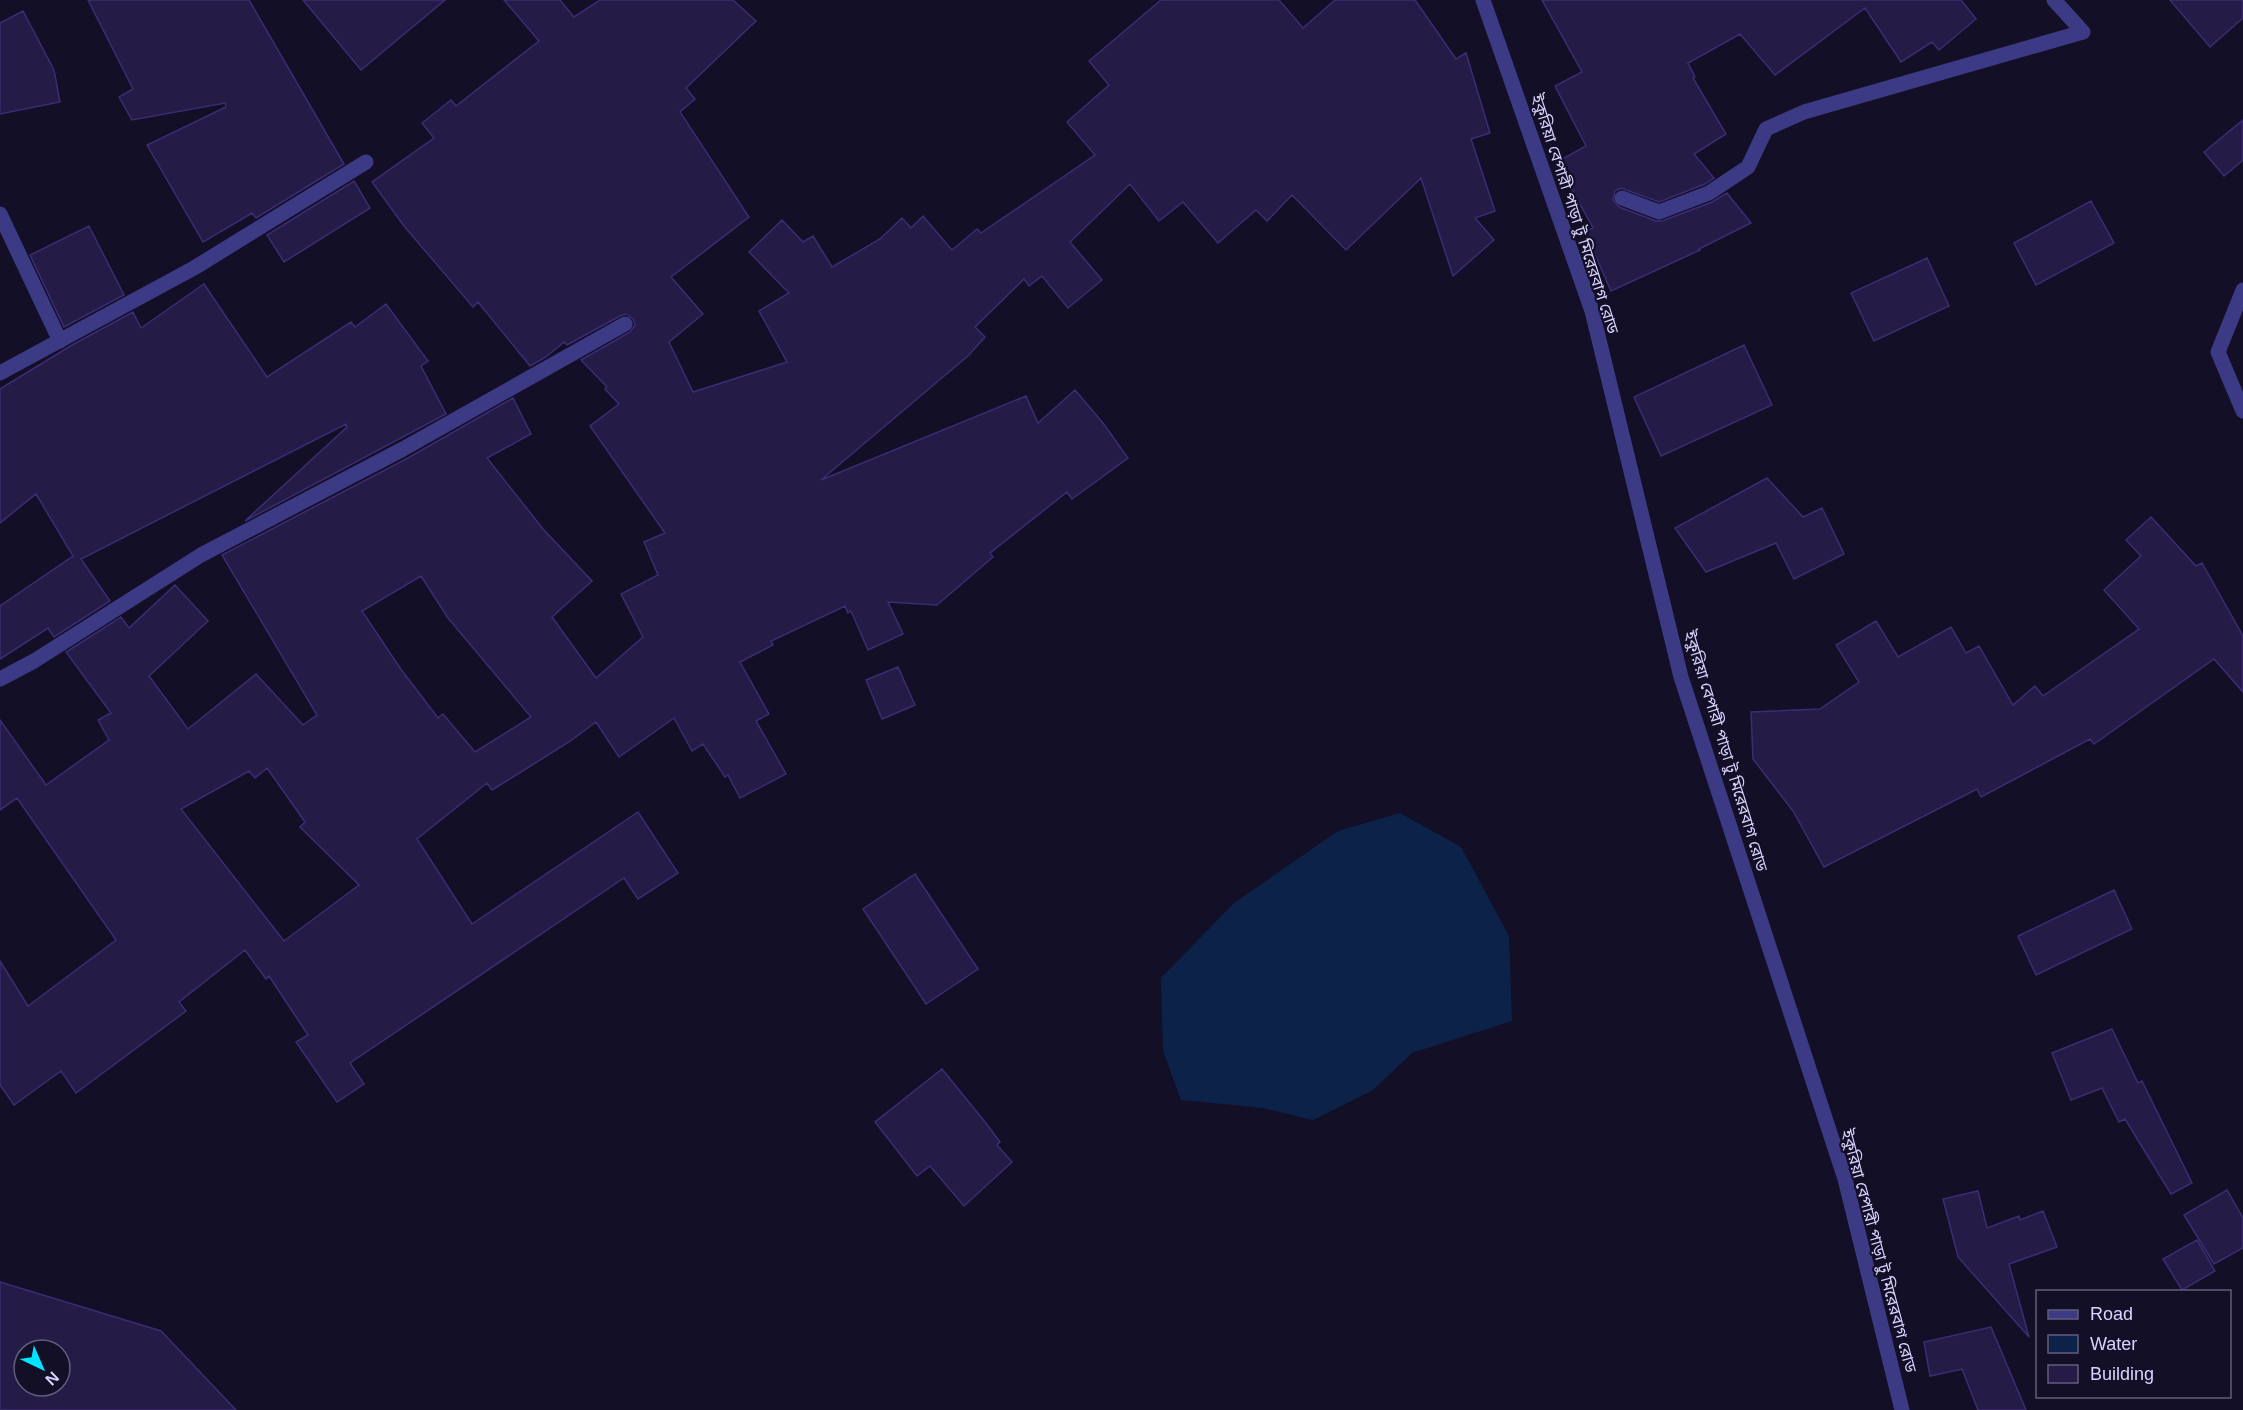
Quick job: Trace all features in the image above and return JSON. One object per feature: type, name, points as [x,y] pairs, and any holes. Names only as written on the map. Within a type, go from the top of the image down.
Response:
[{"type":"street","name":"ইকুরিয়া বেপারী পাড়া টু মিরেরবাগ রোড","points":[[1483,0],[1592,311],[1681,677],[1845,1179],[1902,1410]]},
{"type":"street","points":[[1622,198],[1659,212],[1709,192],[1748,167],[1766,129],[1804,112],[2083,32],[2054,0]]},
{"type":"street","points":[[0,373],[194,268],[366,162]]},
{"type":"street","points":[[0,214],[60,341]]},
{"type":"street","points":[[2243,290],[2218,352],[2243,411]]},
{"type":"street","points":[[0,679],[34,661],[201,555],[403,449],[625,324]]},
{"type":"water","points":[[1400,813],[1461,847],[1509,936],[1512,1021],[1412,1053],[1373,1090],[1313,1120],[1263,1108],[1181,1100],[1163,1051],[1161,978],[1234,903],[1338,831]]},
{"type":"building","points":[[88,0],[249,0],[344,164],[256,218],[252,213],[203,242],[147,145],[226,107],[225,103],[132,120],[119,97],[133,89]]},
{"type":"building","points":[[303,0],[445,0],[361,70]]},
{"type":"building","points":[[504,0],[560,0],[574,17],[600,0],[733,0],[756,21],[686,88],[695,99],[680,112],[749,217],[671,277],[703,314],[669,342],[693,392],[787,362],[759,311],[789,293],[749,252],[782,220],[803,242],[813,236],[832,267],[880,239],[902,218],[911,228],[923,216],[952,250],[977,229],[981,233],[1095,155],[1067,122],[1109,85],[1089,61],[1161,0],[1279,0],[1303,28],[1335,0],[1415,0],[1456,59],[1466,53],[1490,133],[1471,139],[1495,211],[1475,218],[1494,240],[1453,276],[1421,178],[1346,250],[1292,195],[1267,221],[1256,210],[1218,243],[1183,202],[1159,221],[1130,184],[1070,242],[1102,280],[1068,308],[1042,276],[1029,286],[1024,279],[975,327],[985,337],[969,355],[821,480],[1026,396],[1038,423],[1075,390],[1128,458],[1072,499],[1067,492],[990,553],[993,557],[937,605],[888,602],[903,634],[868,650],[851,611],[848,613],[845,606],[771,641],[773,645],[740,662],[769,714],[756,721],[786,774],[740,798],[728,775],[725,777],[703,744],[692,751],[674,718],[619,757],[596,722],[569,742],[492,790],[487,783],[417,839],[472,924],[638,812],[678,873],[638,899],[624,878],[350,1063],[364,1084],[337,1102],[296,1042],[308,1035],[269,976],[266,979],[245,950],[179,1002],[186,1011],[76,1093],[61,1071],[14,1105],[0,1085],[0,961],[28,1006],[116,940],[17,798],[0,810],[0,720],[46,785],[109,740],[98,720],[111,713],[66,652],[121,617],[129,628],[175,585],[208,621],[149,676],[188,729],[256,674],[303,725],[317,715],[222,555],[408,458],[513,398],[531,434],[487,458],[543,529],[592,581],[552,617],[596,678],[643,637],[621,594],[658,575],[644,542],[665,533],[590,426],[619,404],[605,389],[607,387],[581,360],[630,332],[635,325],[633,319],[626,314],[620,316],[567,345],[564,342],[546,357],[530,366],[478,302],[473,307],[404,226],[372,182],[434,138],[422,123],[451,100],[456,106],[539,41]],"holes":[[[421,576],[448,618],[531,717],[475,752],[443,714],[438,718],[400,668],[362,611]],[[267,768],[305,822],[300,827],[359,885],[284,941],[181,809],[249,771],[255,778]]]},
{"type":"building","points":[[1542,0],[1961,0],[1976,19],[1939,50],[1932,42],[1901,62],[1865,8],[1775,75],[1740,34],[1688,63],[1695,77],[1693,78],[1726,134],[1694,154],[1714,178],[1705,184],[1659,202],[1621,188],[1615,191],[1613,200],[1619,207],[1656,221],[1662,221],[1712,202],[1727,193],[1751,223],[1700,250],[1611,291],[1585,232],[1593,228],[1557,162],[1586,146],[1555,86],[1582,72]]},
{"type":"building","points":[[2170,0],[2243,0],[2243,18],[2210,47]]},
{"type":"building","points":[[23,11],[54,70],[60,102],[0,114],[0,23]]},
{"type":"building","points":[[2243,120],[2243,160],[2224,176],[2204,152]]},
{"type":"building","points":[[354,181],[370,208],[284,262],[267,235]]},
{"type":"building","points":[[2091,201],[2114,243],[2036,285],[2014,243]]},
{"type":"building","points":[[89,226],[124,295],[64,327],[30,255]]},
{"type":"building","points":[[1927,258],[1949,306],[1874,341],[1851,293]]},
{"type":"building","points":[[204,284],[267,377],[351,322],[355,327],[386,304],[428,361],[421,366],[446,414],[245,521],[347,427],[346,424],[81,559],[110,601],[54,637],[48,628],[0,659],[0,606],[73,556],[36,494],[0,523],[0,389],[72,345],[133,312],[141,328]]},
{"type":"building","points":[[1744,345],[1772,405],[1661,456],[1634,397]]},
{"type":"building","points":[[1767,478],[1803,517],[1822,508],[1844,554],[1794,579],[1776,543],[1706,572],[1675,528]]},
{"type":"building","points":[[2151,517],[2196,566],[2202,563],[2243,636],[2243,692],[2214,659],[2094,744],[2090,739],[1981,797],[1977,789],[1824,867],[1793,811],[1753,759],[1751,712],[1820,709],[1859,682],[1836,645],[1876,621],[1898,657],[1951,627],[1966,653],[1979,646],[2013,705],[2035,686],[2043,696],[2139,629],[2104,590],[2141,556],[2126,540]]},
{"type":"building","points":[[898,667],[915,705],[882,719],[866,680]]},
{"type":"building","points":[[915,874],[978,969],[926,1004],[863,909]]},
{"type":"building","points":[[2114,890],[2132,929],[2036,975],[2018,936]]},
{"type":"building","points":[[2112,1029],[2138,1083],[2142,1081],[2192,1183],[2171,1194],[2125,1119],[2119,1122],[2102,1088],[2071,1100],[2052,1053]]},
{"type":"building","points":[[942,1069],[985,1122],[1000,1142],[997,1145],[1012,1162],[964,1206],[930,1166],[917,1176],[875,1122]]},
{"type":"building","points":[[2227,1190],[2243,1218],[2243,1248],[2214,1264],[2184,1215]]},
{"type":"building","points":[[1978,1191],[1987,1228],[2019,1216],[2020,1220],[2043,1211],[2057,1247],[2009,1264],[2029,1337],[1958,1257],[1943,1199]]},
{"type":"building","points":[[2197,1240],[2215,1271],[2182,1290],[2163,1259]]},
{"type":"building","points":[[0,1282],[161,1331],[236,1410],[0,1410]]},
{"type":"building","points":[[1991,1327],[2026,1410],[1978,1410],[1962,1369],[1930,1376],[1924,1342]]}]
